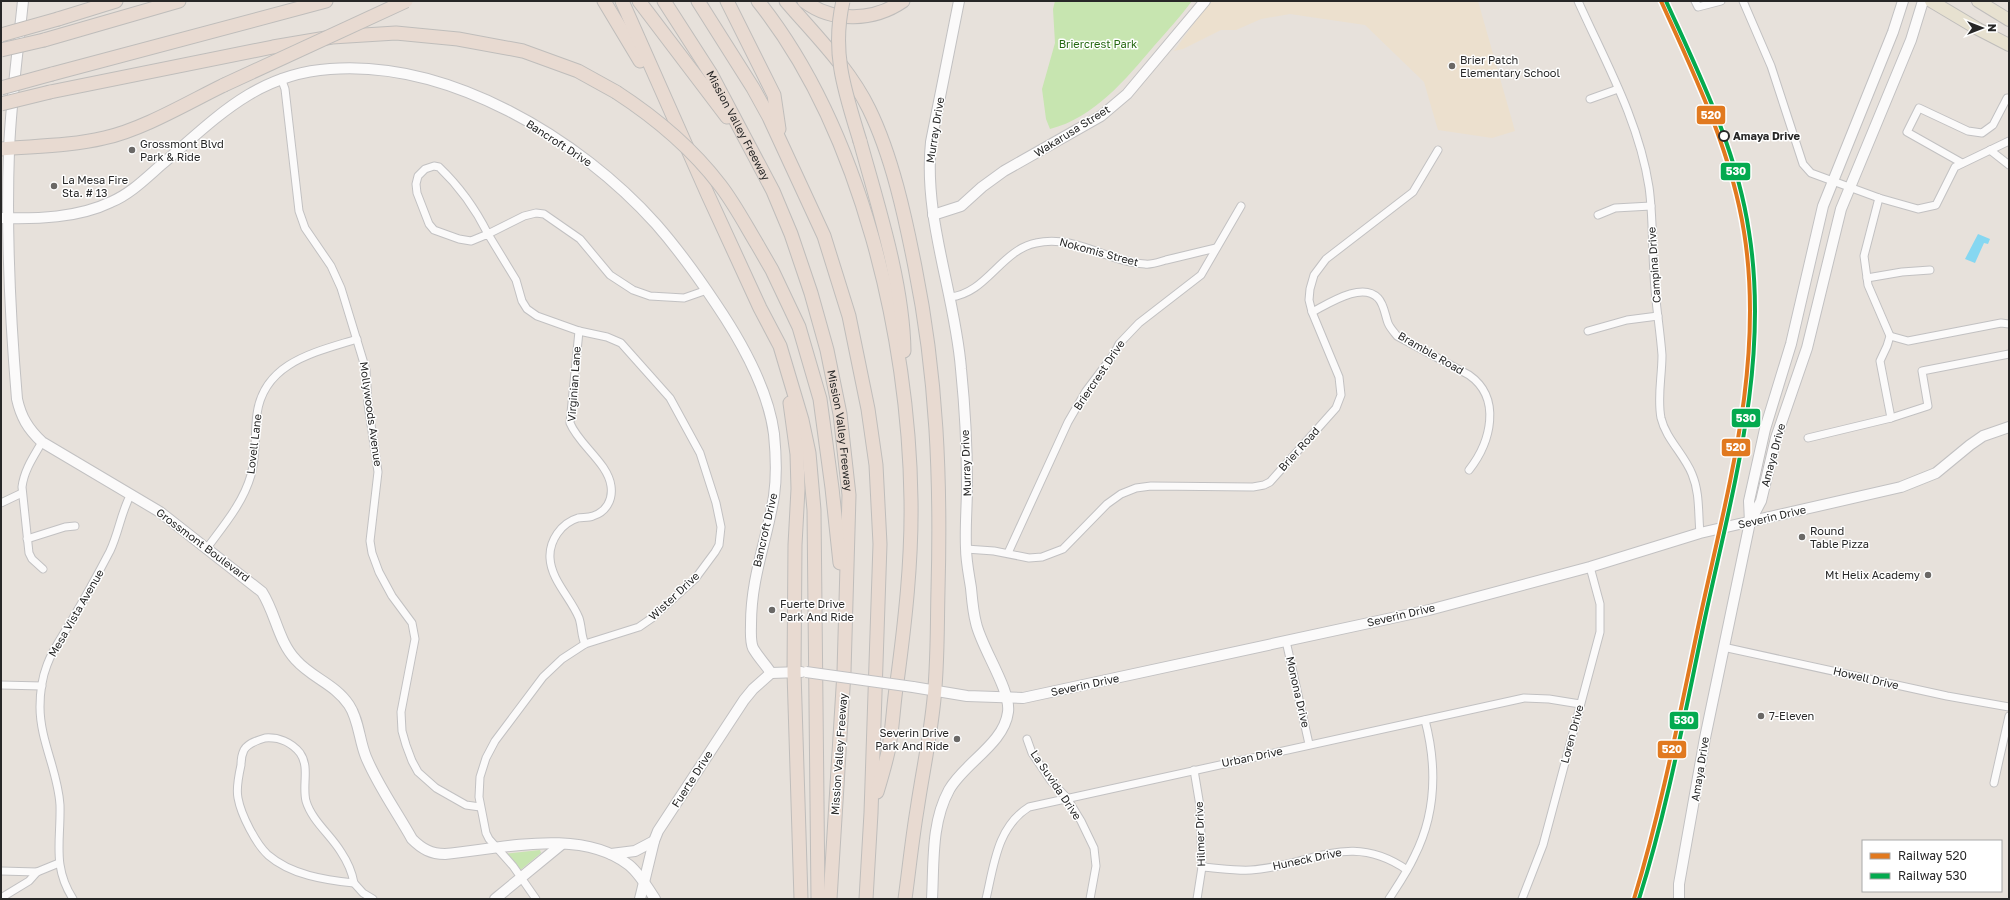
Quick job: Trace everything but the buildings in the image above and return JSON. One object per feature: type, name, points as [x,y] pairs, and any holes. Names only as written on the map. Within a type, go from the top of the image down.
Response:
[{"type":"highway","points":[[58,19],[97,1]]},
{"type":"highway","points":[[1,35],[116,1]]},
{"type":"highway","points":[[1,50],[44,40],[179,1]]},
{"type":"highway","points":[[1,88],[326,1]]},
{"type":"highway","points":[[5,148],[76,143],[106,138],[135,128],[406,1]]},
{"type":"highway","points":[[604,1],[644,66],[678,129]]},
{"type":"highway","points":[[622,1],[678,129],[760,308],[780,346],[795,391],[808,447],[812,486],[818,899]]},
{"type":"highway","name":"Mission Valley Freeway","points":[[664,1],[711,74],[773,191],[791,234],[827,350],[840,414],[849,495],[844,672],[830,899]]},
{"type":"highway","points":[[698,1],[753,88],[780,139],[824,236],[849,316],[868,408],[876,465],[880,544],[871,813],[866,899]]},
{"type":"highway","points":[[727,1],[774,95],[780,139]]},
{"type":"highway","points":[[758,1],[791,47],[843,152],[871,234],[898,352],[905,398]]},
{"type":"highway","points":[[786,1],[844,68],[869,110],[883,146],[911,249],[927,338],[938,436],[940,530],[934,691],[925,771],[916,811],[905,899]]},
{"type":"highway","points":[[804,1],[817,9],[832,14],[858,17],[877,14],[902,1]]},
{"type":"highway","points":[[843,1],[837,33],[839,67],[887,241],[904,332],[905,398],[911,500],[908,584],[888,751],[871,813]]},
{"type":"highway","points":[[643,5],[751,149]]},
{"type":"highway","points":[[1,104],[50,92],[273,47],[332,37],[396,33],[458,40],[522,51],[578,71],[616,92],[647,112],[685,144],[721,185],[758,244],[772,270],[798,327],[820,400],[832,488],[846,616]]},
{"type":"highway","points":[[760,308],[783,369],[788,390],[797,454],[801,899]]},
{"type":"main road","name":"Grossmont Boulevard","points":[[23,1],[5,148],[4,219],[17,399],[20,412],[29,428],[42,442],[160,512],[262,592],[268,601],[285,646],[296,660],[309,672],[330,684],[350,706],[369,763],[416,844],[432,852],[445,854],[533,844],[587,846],[611,854],[630,866],[655,899]]},
{"type":"main road","name":"Murray Drive","points":[[932,899],[935,838],[941,807],[959,774],[995,740],[1001,730],[1008,712],[1007,698],[976,624],[966,549],[967,452],[961,367],[950,297],[933,215],[929,164],[931,142],[959,1]]},
{"type":"main road","name":"Wakarusa Street","points":[[933,215],[961,206],[982,187],[1004,171],[1101,116],[1127,94],[1206,1]]},
{"type":"main road","name":"Amaya Drive","points":[[1750,522],[1748,501],[1764,429],[1791,344],[1823,206],[1893,32],[1903,1]]},
{"type":"main road","name":"Amaya Drive","points":[[1679,899],[1679,884],[1705,738],[1750,522],[1761,501],[1776,438],[1807,348],[1841,209],[1911,40],[1923,1]]},
{"type":"main road","points":[[1931,1],[1978,29],[2009,45]]},
{"type":"main road","points":[[1978,1],[2009,20]]},
{"type":"main road","name":"Bancroft Drive","points":[[4,219],[58,216],[87,211],[109,204],[134,188],[242,98],[281,78],[303,72],[332,68],[391,71],[437,82],[498,107],[529,122],[590,162],[620,188],[656,224],[707,290],[731,325],[749,358],[764,395],[774,430],[776,467],[775,491],[755,577],[751,607],[752,646],[772,673]]},
{"type":"main road","name":"Severin Drive","points":[[772,673],[800,672],[934,691],[1007,698],[1023,698],[1429,610],[1590,567],[1700,533],[1902,487],[1936,473],[1983,436],[2009,427]]},
{"type":"main road","name":"Fuerte Drive","points":[[640,899],[654,840],[744,700],[753,689],[772,673]]},
{"type":"main road","points":[[611,854],[635,851],[654,840]]},
{"type":"main road","points":[[494,899],[562,844]]},
{"type":"street","name":"Campina Drive","points":[[1578,1],[1618,89],[1639,141],[1646,169],[1651,206],[1654,275],[1662,358],[1658,397],[1666,433],[1687,464],[1695,483],[1700,533]]},
{"type":"street","points":[[1695,1],[1698,7],[1721,1]]},
{"type":"street","points":[[1743,1],[1771,66],[1803,164],[1811,173],[1834,180],[1850,188],[1879,198],[1918,209],[1936,205],[1955,167],[2009,141]]},
{"type":"street","name":"Mollywoods Avenue","points":[[281,78],[285,89],[299,211],[305,228],[331,266],[341,288],[366,370],[368,404],[378,462],[376,494],[370,541],[372,553],[379,572],[392,596],[412,623],[415,639],[401,712],[402,731],[412,761],[418,772],[436,788],[466,805],[480,807]]},
{"type":"street","points":[[1590,99],[1618,89]]},
{"type":"street","points":[[1962,163],[1907,132],[1919,108],[1968,131],[1982,133],[1993,125],[2007,98],[2009,98]]},
{"type":"street","name":"Brier Road","points":[[966,549],[1008,553],[1035,558],[1048,556],[1058,552],[1107,504],[1121,494],[1136,488],[1151,486],[1253,487],[1270,482],[1336,408],[1341,395],[1338,377],[1312,312],[1310,289],[1320,266],[1354,236],[1413,192],[1438,150]]},
{"type":"street","points":[[1990,150],[2009,165]]},
{"type":"street","name":"Wister Drive","points":[[488,234],[471,241],[459,239],[434,230],[429,224],[416,189],[417,180],[421,172],[429,167],[439,166],[464,193],[516,280],[522,301],[527,309],[537,316],[579,331],[607,337],[621,343],[670,398],[700,453],[716,503],[721,527],[718,545],[715,552],[695,579],[652,618],[639,627],[585,644],[562,659],[543,677],[495,741],[482,767],[480,807],[486,832],[489,839],[521,877],[536,899]]},
{"type":"street","points":[[1879,198],[1864,256],[1867,278],[1890,336],[1880,361],[1891,418]]},
{"type":"street","name":"Briercrest Drive","points":[[1008,553],[1068,422],[1086,391],[1114,354],[1119,344],[1139,322],[1201,275],[1241,206]]},
{"type":"street","points":[[1598,215],[1615,208],[1651,206]]},
{"type":"street","points":[[488,234],[524,216],[536,213],[544,214],[580,239],[610,275],[633,290],[650,296],[684,298],[707,290]]},
{"type":"street","name":"Nokomis Street","points":[[950,297],[960,296],[976,287],[1005,259],[1034,243],[1053,240],[1071,243],[1134,263],[1147,265],[1216,248]]},
{"type":"street","points":[[1867,278],[1902,272],[1930,270]]},
{"type":"street","name":"Bramble Road","points":[[1312,312],[1351,293],[1371,293],[1378,298],[1389,325],[1397,336],[1461,370],[1479,383],[1488,399],[1491,418],[1479,458],[1469,470]]},
{"type":"street","points":[[1588,330],[1627,320],[1658,316]]},
{"type":"street","points":[[1890,336],[1908,341],[2001,323],[2009,324]]},
{"type":"street","name":"Virginian Lane","points":[[579,331],[570,423],[575,435],[608,474],[612,493],[609,503],[603,511],[592,517],[572,521],[560,530],[553,542],[550,556],[552,570],[571,601],[580,620],[581,635],[585,644]]},
{"type":"street","name":"Lovell Lane","points":[[207,548],[245,494],[254,459],[257,414],[261,398],[274,375],[304,355],[357,339]]},
{"type":"street","points":[[1808,438],[1891,418],[1928,406],[1922,371],[2009,354]]},
{"type":"street","points":[[42,442],[24,477],[22,493],[27,539],[32,559],[43,569]]},
{"type":"street","points":[[1,503],[22,493]]},
{"type":"street","name":"Mesa Vista Avenue","points":[[73,899],[64,884],[59,863],[60,804],[52,763],[42,728],[40,709],[42,686],[50,656],[83,602],[114,543],[124,506],[131,494]]},
{"type":"street","points":[[27,539],[65,527],[75,526]]},
{"type":"street","name":"Loren Drive","points":[[1522,899],[1543,845],[1598,640],[1601,623],[1600,604],[1590,567]]},
{"type":"street","name":"Monona Drive","points":[[1286,641],[1310,744]]},
{"type":"street","name":"Howell Drive","points":[[1723,647],[1947,696],[2009,707]]},
{"type":"street","points":[[1,685],[42,686]]},
{"type":"street","name":"Urban Drive","points":[[986,899],[999,845],[1010,822],[1029,807],[1524,698],[1549,699],[1580,704]]},
{"type":"street","points":[[1994,783],[2009,716]]},
{"type":"street","points":[[1389,899],[1407,870],[1426,828],[1432,798],[1433,766],[1425,720]]},
{"type":"street","points":[[354,883],[334,881],[302,873],[268,855],[259,844],[247,824],[238,798],[239,771],[244,750],[248,746],[259,740],[276,738],[284,740],[299,752],[303,758],[306,772],[304,788],[309,806],[342,852],[354,883],[364,893],[373,899]]},
{"type":"street","name":"La Suvida Drive","points":[[1027,739],[1032,753],[1047,775],[1067,798],[1081,821],[1094,848],[1096,866],[1090,899]]},
{"type":"street","name":"Hilmer Drive","points":[[1194,770],[1200,806],[1202,867],[1197,899]]},
{"type":"street","name":"Huneck Drive","points":[[1202,867],[1251,870],[1352,850],[1374,853],[1407,870]]},
{"type":"street","points":[[1,871],[37,872],[59,863]]},
{"type":"street","points":[[1,898],[29,881],[37,872]]},
{"type":"shaded area","name":"Brier Patch Elementary School","points":[[1210,1],[1478,1],[1515,131],[1492,138],[1438,130],[1424,82],[1365,25],[1290,14],[1261,19],[1236,30],[1221,30],[1183,49],[1174,51]]},
{"type":"green space","name":"Briercrest Park","points":[[1055,1],[1192,1],[1132,71],[1108,96],[1081,116],[1066,124],[1050,129],[1046,119],[1042,89],[1055,43],[1053,9]]},
{"type":"green space","points":[[540,850],[541,853],[518,872],[503,854]]},
{"type":"water","points":[[1978,234],[1990,239],[1988,244],[1984,243],[1975,263],[1965,259]]},
{"type":"rail line","name":"520","points":[[1634,899],[1653,830],[1670,759],[1731,475],[1740,426],[1750,329],[1749,281],[1744,232],[1730,172],[1721,143],[1699,85],[1661,1]]},
{"type":"rail line","name":"530","points":[[1639,899],[1659,830],[1736,475],[1745,427],[1755,330],[1754,281],[1749,232],[1736,172],[1716,114],[1666,1]]},
{"type":"place","name":"Brier Patch Elementary School","points":[[1452,66]]},
{"type":"place","name":"Amaya Drive","points":[[1724,136]]},
{"type":"place","name":"Grossmont Blvd Park & Ride","points":[[132,150]]},
{"type":"place","name":"La Mesa Fire Sta. # 13","points":[[54,186]]},
{"type":"place","name":"Round Table Pizza","points":[[1802,537]]},
{"type":"place","name":"Mt Helix Academy","points":[[1928,575]]},
{"type":"place","name":"Fuerte Drive Park And Ride","points":[[772,610]]},
{"type":"place","name":"7-Eleven","points":[[1761,716]]},
{"type":"place","name":"Severin Drive Park And Ride","points":[[957,739]]}]
